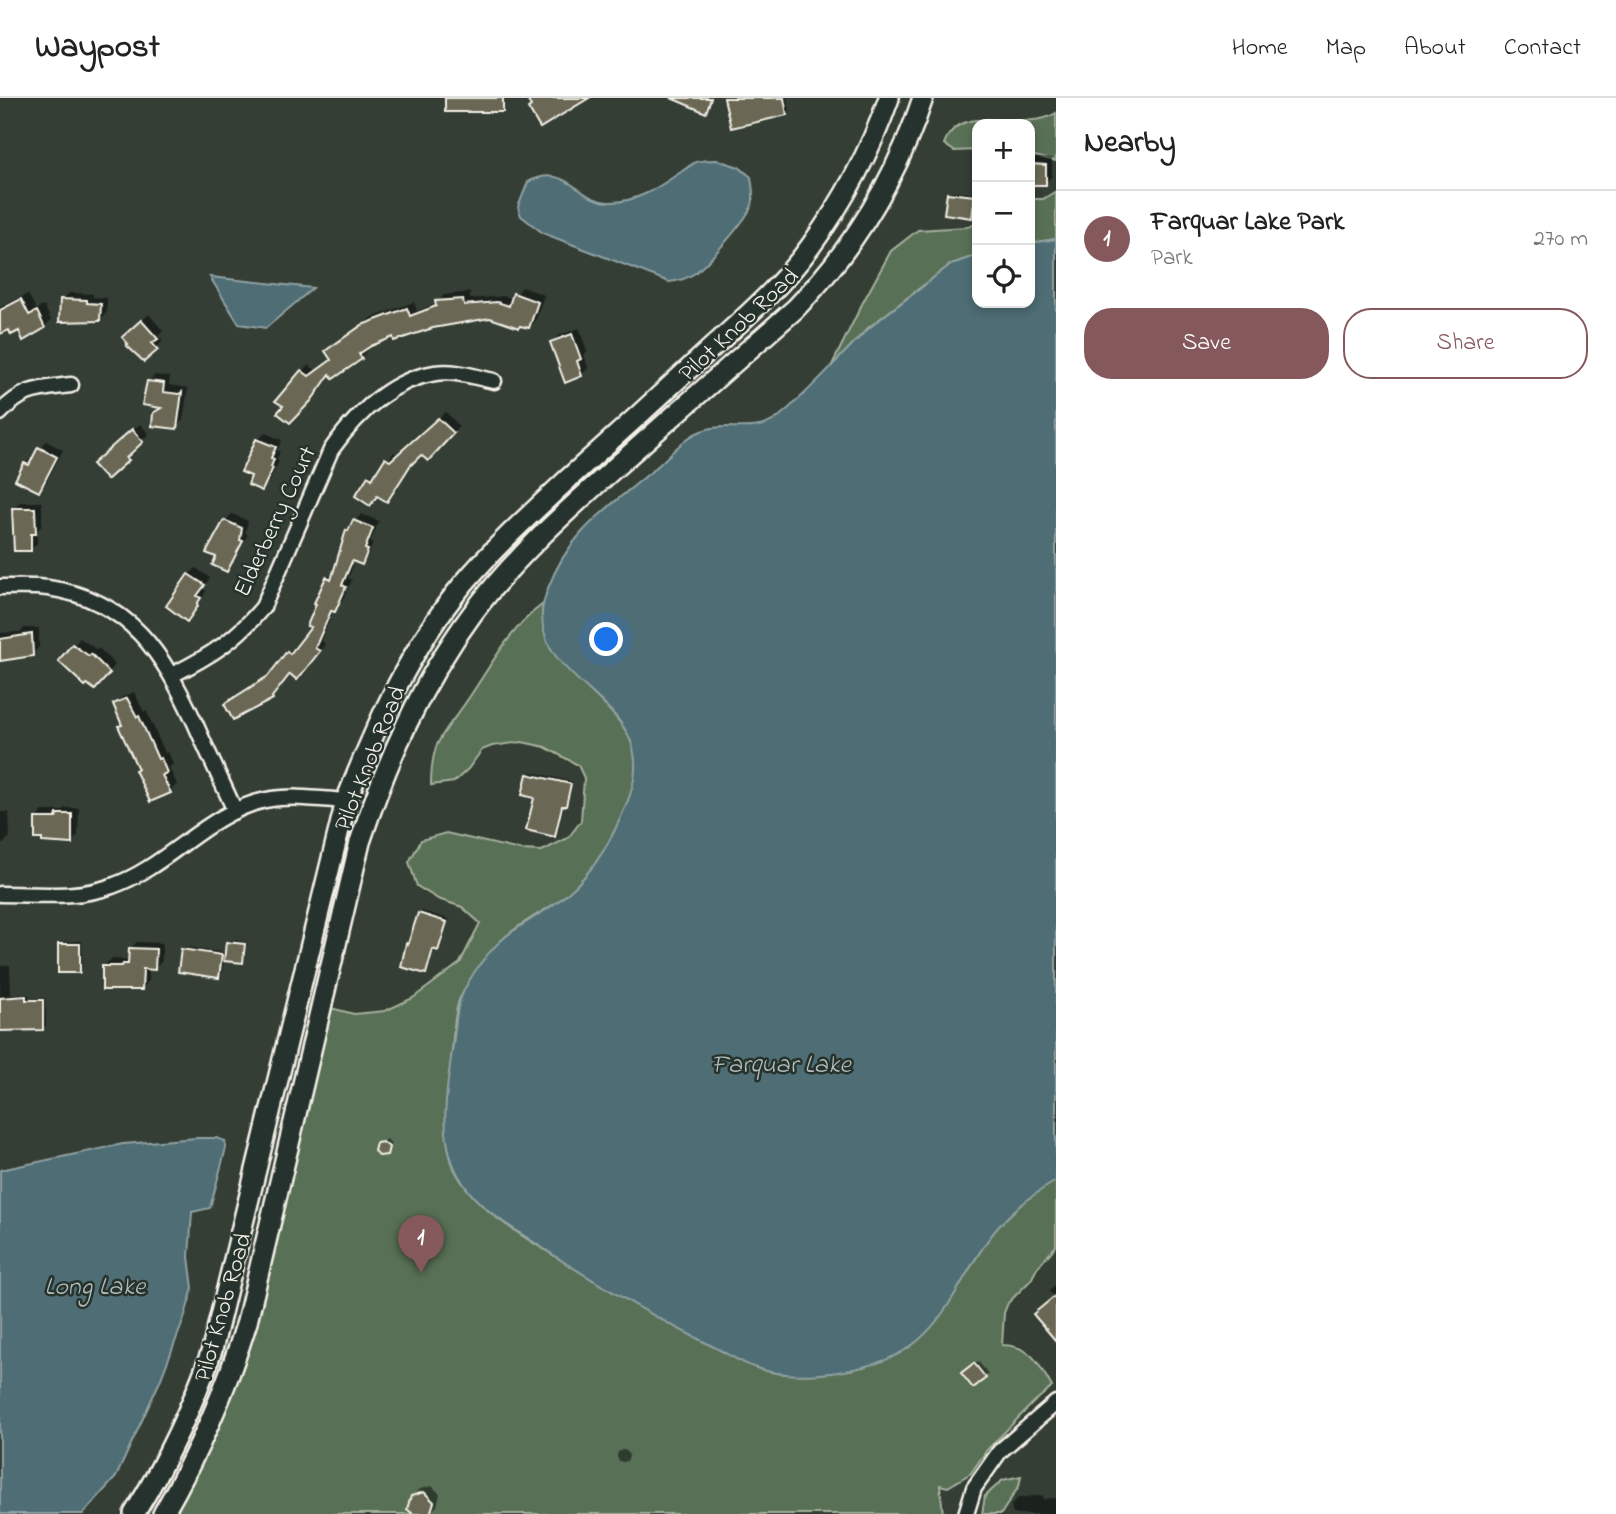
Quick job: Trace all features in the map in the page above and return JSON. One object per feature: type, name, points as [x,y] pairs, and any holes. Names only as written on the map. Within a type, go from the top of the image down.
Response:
[{"type":"main road","name":"Pilot Knob Road","points":[[134,1514],[182,1426],[212,1350],[346,801],[375,727],[394,688],[417,649],[465,582],[515,529],[782,280],[810,248],[854,179],[889,98]]},
{"type":"main road","name":"Pilot Knob Road","points":[[163,1514],[214,1417],[247,1322],[360,842],[373,802],[405,724],[425,686],[479,606],[544,532],[795,309],[816,287],[844,251],[880,195],[911,133],[923,98]]},
{"type":"main road","points":[[346,801],[373,802]]},
{"type":"street","name":"Elderberry Court","points":[[172,675],[229,643],[248,626],[263,607],[331,450],[347,427],[367,408],[390,391],[415,378],[436,373],[460,373],[495,381]]},
{"type":"street","points":[[0,413],[14,398],[24,393],[71,385]]},
{"type":"street","points":[[0,587],[47,588],[91,600],[111,611],[146,638],[172,675],[235,811]]},
{"type":"street","points":[[0,894],[74,894],[113,886],[152,866],[213,823],[263,800],[293,797],[346,801]]},
{"type":"street","points":[[966,1514],[974,1488],[1000,1451],[1056,1403]]},
{"type":"green space","points":[[1056,113],[1056,161],[1035,156],[1035,120]]},
{"type":"green space","points":[[972,121],[972,150],[954,151],[944,144],[952,130]]},
{"type":"green space","points":[[1056,191],[1056,239],[1035,242],[1035,199],[1043,199]]},
{"type":"green space","points":[[972,225],[972,257],[950,265],[868,328],[831,367],[891,251],[918,230]]},
{"type":"green space","points":[[543,604],[545,630],[556,653],[628,734],[636,757],[635,783],[617,831],[587,875],[563,898],[502,940],[459,1000],[453,1036],[448,1121],[448,1146],[454,1168],[474,1197],[516,1231],[634,1303],[760,1369],[927,1301],[1056,1157],[1056,1246],[1037,1268],[1031,1280],[1008,1303],[1004,1313],[1002,1345],[1020,1348],[1033,1357],[1052,1387],[987,1450],[971,1473],[948,1487],[940,1485],[943,1514],[163,1514],[214,1417],[323,1006],[354,1014],[385,1011],[413,998],[460,963],[480,923],[462,907],[438,899],[417,886],[409,862],[421,840],[446,833],[520,850],[542,851],[568,838],[581,821],[584,778],[578,765],[545,747],[522,742],[492,746],[482,750],[454,782],[431,785],[434,756],[442,735],[510,637]]},
{"type":"green space","points":[[1021,1476],[1019,1486],[1001,1514],[982,1514],[985,1496],[1003,1480]]},
{"type":"water","points":[[717,160],[739,167],[751,177],[752,205],[709,260],[692,275],[679,280],[669,282],[543,233],[521,216],[518,207],[528,182],[541,177],[563,179],[588,196],[618,202],[645,194],[696,162]]},
{"type":"water","name":"Farquar Lake","points":[[1056,239],[1056,1181],[1023,1204],[1001,1224],[933,1325],[900,1353],[877,1363],[834,1373],[803,1375],[759,1369],[690,1335],[576,1270],[486,1208],[470,1192],[454,1167],[445,1112],[459,1002],[481,963],[495,947],[516,929],[560,900],[595,864],[627,803],[635,769],[631,742],[618,720],[561,663],[548,642],[542,609],[557,568],[579,535],[687,439],[708,429],[758,426],[777,418],[876,322],[949,266],[972,257],[972,308],[1035,308],[1035,242]]},
{"type":"water","points":[[210,277],[313,288],[266,328],[239,324]]},
{"type":"water","name":"Long Lake","points":[[197,1138],[225,1141],[226,1148],[210,1208],[192,1212],[189,1257],[193,1288],[160,1381],[116,1477],[83,1514],[0,1514],[0,1170],[123,1144]]},
{"type":"building","points":[[445,98],[503,98],[503,112],[445,112]]},
{"type":"building","points":[[526,98],[589,98],[540,128],[528,108],[531,106]]},
{"type":"building","points":[[671,98],[711,98],[706,113]]},
{"type":"building","points":[[724,98],[784,98],[787,115],[731,128]]},
{"type":"building","points":[[1035,164],[1046,165],[1046,185],[1035,185]]},
{"type":"building","points":[[947,193],[972,196],[972,218],[944,214]]},
{"type":"building","points":[[513,293],[538,302],[529,328],[519,328],[490,318],[433,328],[394,341],[393,337],[359,354],[362,359],[333,379],[330,374],[311,401],[290,423],[277,413],[283,406],[275,401],[301,370],[309,376],[331,360],[325,351],[362,325],[407,308],[410,316],[436,306],[435,301],[463,299],[464,305],[497,302],[509,306]]},
{"type":"building","points":[[21,299],[29,315],[37,311],[45,328],[23,341],[19,331],[11,335],[9,330],[0,334],[0,310]]},
{"type":"building","points":[[60,299],[87,300],[87,303],[101,304],[100,321],[59,322]]},
{"type":"building","points":[[141,320],[158,339],[152,343],[158,350],[144,362],[126,345],[128,344],[122,337]]},
{"type":"building","points":[[572,334],[581,359],[577,361],[582,376],[565,383],[550,342]]},
{"type":"building","points":[[147,381],[164,383],[163,392],[182,392],[177,429],[152,426],[153,413],[161,408],[142,405]]},
{"type":"building","points":[[438,418],[454,433],[428,461],[421,455],[410,466],[387,502],[377,496],[370,506],[355,496],[368,476],[372,479],[385,458],[390,461]]},
{"type":"building","points":[[132,429],[143,442],[126,458],[129,460],[107,480],[92,464]]},
{"type":"building","points":[[256,439],[276,447],[271,458],[274,459],[273,468],[262,491],[248,485],[251,476],[241,472]]},
{"type":"building","points":[[38,447],[57,457],[39,492],[15,480],[24,463],[29,465]]},
{"type":"building","points":[[12,508],[35,508],[36,534],[31,534],[31,551],[14,551]]},
{"type":"building","points":[[224,520],[242,528],[240,540],[243,541],[227,572],[212,565],[216,557],[206,553]]},
{"type":"building","points":[[353,520],[373,528],[365,549],[368,550],[362,565],[352,561],[342,585],[346,587],[335,612],[331,611],[315,648],[320,651],[297,680],[290,674],[273,699],[233,720],[224,704],[268,676],[287,651],[290,654],[311,627],[307,626],[316,604],[314,603],[326,577],[331,580],[346,530],[348,531]]},
{"type":"building","points":[[188,574],[205,585],[197,596],[201,598],[198,606],[187,622],[166,606]]},
{"type":"building","points":[[32,634],[33,656],[0,661],[0,639]]},
{"type":"building","points":[[72,644],[89,656],[91,654],[110,673],[95,690],[87,684],[85,686],[58,661]]},
{"type":"building","points":[[127,698],[137,717],[139,716],[167,773],[162,775],[171,793],[150,802],[118,726],[122,725],[113,704]]},
{"type":"building","points":[[527,774],[571,784],[566,806],[562,806],[555,837],[526,830],[534,798],[522,795]]},
{"type":"building","points":[[57,814],[72,814],[72,844],[35,839],[35,818],[56,818]]},
{"type":"building","points":[[418,913],[447,922],[438,951],[433,949],[426,974],[401,967],[406,943],[408,944]]},
{"type":"building","points":[[226,942],[245,944],[243,963],[224,961]]},
{"type":"building","points":[[58,944],[80,944],[80,973],[58,973]]},
{"type":"building","points":[[129,948],[156,949],[155,970],[143,969],[142,990],[102,990],[102,966],[128,964]]},
{"type":"building","points":[[181,949],[222,955],[219,978],[178,972]]},
{"type":"building","points":[[26,996],[26,1000],[43,1000],[43,1030],[0,1031],[0,998]]},
{"type":"building","points":[[383,1142],[389,1147],[387,1155],[379,1156],[374,1151],[376,1143]]},
{"type":"building","points":[[1056,1295],[1056,1341],[1033,1314]]},
{"type":"building","points":[[974,1363],[986,1378],[973,1388],[961,1373]]},
{"type":"building","points":[[424,1492],[434,1502],[430,1514],[413,1514],[407,1509],[411,1496]]},
{"type":"place","name":"Farquar Lake Park","points":[[421,1273]]}]
